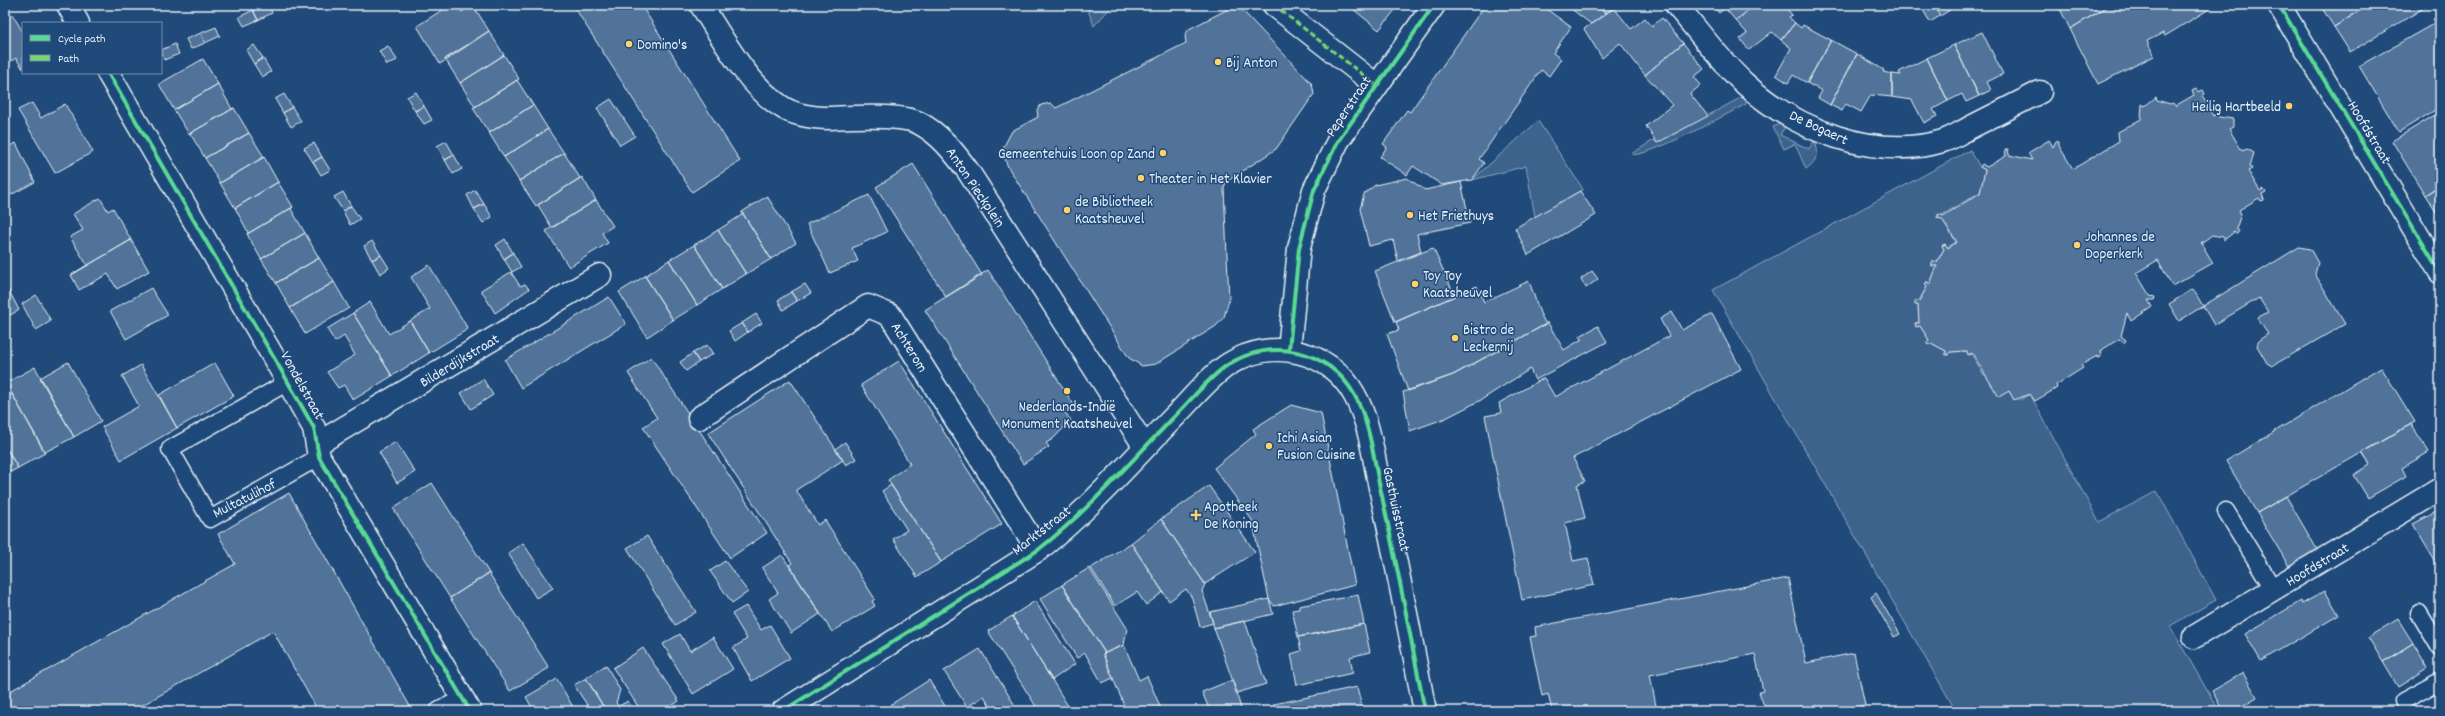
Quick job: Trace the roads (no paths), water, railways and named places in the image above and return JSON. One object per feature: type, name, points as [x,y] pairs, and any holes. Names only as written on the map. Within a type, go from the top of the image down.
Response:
[{"type":"street","points":[[68,5],[77,22]]},
{"type":"street","name":"Anton Pieckplein","points":[[702,5],[740,63],[768,97],[780,106],[797,114],[818,118],[893,118],[917,122],[937,135],[968,171],[1145,447]]},
{"type":"street","points":[[1274,5],[1376,85]]},
{"type":"street","name":"Peperstraat","points":[[1289,350],[1299,248],[1314,190],[1338,141],[1376,85],[1434,5]]},
{"type":"street","name":"De Bogaert","points":[[1676,5],[1744,83],[1775,106],[1811,126],[1846,141],[1878,147],[1912,148],[1944,141],[2040,92]]},
{"type":"street","name":"Hoofdstraat","points":[[2279,5],[2440,272]]},
{"type":"street","name":"Vondelstraat","points":[[109,74],[288,382],[314,428],[318,450],[466,704]]},
{"type":"street","name":"Bilderdijkstraat","points":[[318,450],[600,275]]},
{"type":"street","name":"Achterom","points":[[699,418],[868,306],[890,315],[1038,550]]},
{"type":"street","name":"Marktstraat","points":[[783,711],[1038,550],[1071,524],[1145,447],[1228,365],[1249,354],[1270,349],[1289,350]]},
{"type":"street","name":"Gasthuisstraat","points":[[1289,350],[1307,354],[1326,364],[1341,375],[1355,395],[1370,439],[1387,514],[1425,711]]},
{"type":"street","name":"Hoofdstraat","points":[[2194,637],[2440,489]]},
{"type":"lane","name":"Multatulihof","points":[[288,382],[170,450],[210,519],[318,450]]},
{"type":"lane","points":[[2226,510],[2274,590]]},
{"type":"lane","points":[[2419,613],[2440,648]]},
{"type":"lane","points":[[2403,701],[2440,681]]},
{"type":"lane","points":[[438,711],[466,704]]},
{"type":"place","name":"Domino's","points":[[629,44]]},
{"type":"place","name":"Bij Anton","points":[[1218,62]]},
{"type":"place","name":"Heilig Hartbeeld","points":[[2289,106]]},
{"type":"place","name":"Gemeentehuis Loon op Zand","points":[[1163,153]]},
{"type":"place","name":"Theater in Het Klavier","points":[[1141,178]]},
{"type":"place","name":"de Bibliotheek Kaatsheuvel","points":[[1067,210]]},
{"type":"place","name":"Het Friethuys","points":[[1410,215]]},
{"type":"place","name":"Johannes de Doperkerk","points":[[2077,245]]},
{"type":"place","name":"Toy Toy Kaatsheuvel","points":[[1415,284]]},
{"type":"place","name":"Bistro de Leckernij","points":[[1455,338]]},
{"type":"place","name":"Nederlands-Indië Monument Kaatsheuvel","points":[[1067,391]]},
{"type":"place","name":"Ichi Asian Fusion Cuisine","points":[[1269,446]]},
{"type":"place","name":"Apotheek De Koning","points":[[1196,515]]}]
